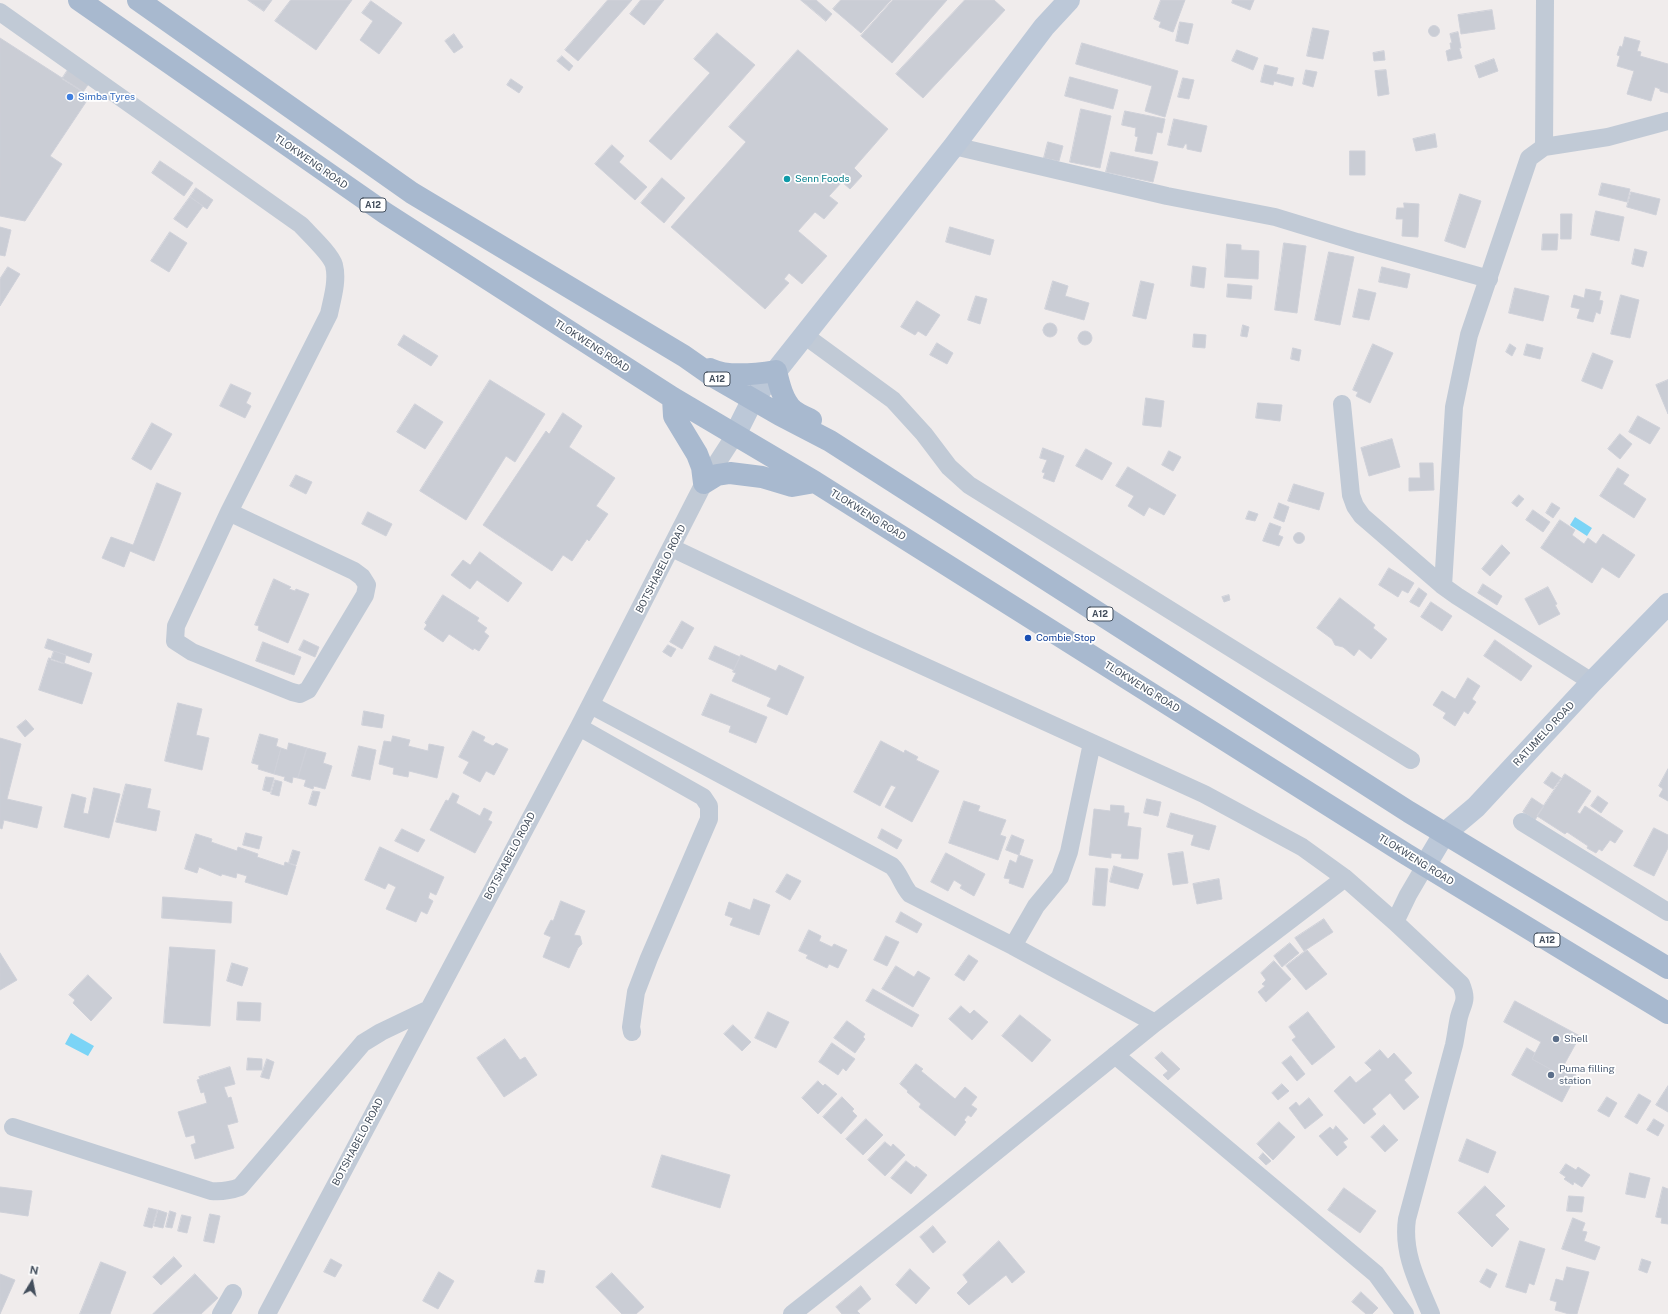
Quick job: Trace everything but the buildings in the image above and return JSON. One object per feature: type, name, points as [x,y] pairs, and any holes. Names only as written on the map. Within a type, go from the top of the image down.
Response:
[{"type":"main road","name":"TLOKWENG ROAD","points":[[79,0],[385,213],[673,398],[815,482],[1425,866],[1668,1013]]},
{"type":"main road","name":"A12","points":[[138,0],[412,193],[684,356],[714,377],[780,415],[830,441],[1444,834],[1668,968]]},
{"type":"main road","points":[[684,356],[717,372],[755,374],[776,371],[779,385],[794,410],[816,423],[830,441]]},
{"type":"main road","points":[[673,398],[674,416],[697,454],[702,467],[704,483],[717,475],[730,472],[762,477],[792,486],[815,482]]},
{"type":"street","name":"BOTSHABELO ROAD","points":[[267,1314],[591,705],[704,483],[735,435],[753,399],[954,146],[1044,27],[1070,0]]},
{"type":"street","points":[[1544,147],[1545,0]]},
{"type":"street","points":[[0,12],[301,225],[319,244],[334,264],[334,289],[329,314],[229,512],[176,626],[175,641],[192,652],[300,694],[308,690],[365,595],[367,585],[362,577],[354,571],[229,512]]},
{"type":"street","points":[[1443,586],[1454,407],[1469,335],[1529,158],[1544,147],[1608,138],[1668,121]]},
{"type":"street","points":[[954,146],[1167,196],[1275,217],[1489,279]]},
{"type":"street","points":[[804,335],[893,400],[924,434],[949,467],[969,485],[1411,760]]},
{"type":"street","points":[[1342,404],[1351,495],[1355,506],[1362,516],[1443,586],[1592,682]]},
{"type":"street","points":[[672,548],[871,642],[1204,794],[1302,847],[1345,878],[1395,922],[1461,984],[1464,992],[1465,1003],[1459,1016],[1454,1045],[1409,1212],[1406,1230],[1406,1242],[1411,1266],[1431,1314]]},
{"type":"street","name":"RATUMELO ROAD","points":[[1425,866],[1444,834],[1476,807],[1592,682],[1668,604]]},
{"type":"street","points":[[591,705],[892,866],[897,870],[902,884],[910,894],[1013,946],[1155,1023]]},
{"type":"street","points":[[579,727],[703,797],[709,806],[709,819],[649,958],[636,992],[630,1027],[632,1032]]},
{"type":"street","points":[[1013,946],[1036,906],[1060,877],[1065,865],[1092,743]]},
{"type":"street","points":[[1522,822],[1668,912]]},
{"type":"street","points":[[1395,922],[1408,895],[1425,866]]},
{"type":"street","points":[[792,1314],[914,1218],[1155,1023],[1345,878]]},
{"type":"street","points":[[13,1128],[211,1191],[230,1191],[240,1187],[363,1043],[380,1032],[429,1010]]},
{"type":"street","points":[[1115,1055],[1376,1274],[1405,1314]]},
{"type":"street","points":[[221,1314],[233,1293]]},
{"type":"water","points":[[1575,517],[1592,528],[1587,536],[1570,525]]},
{"type":"water","points":[[71,1033],[94,1046],[88,1056],[65,1044]]},
{"type":"place","name":"Simba Tyres","points":[[70,97]]},
{"type":"place","name":"Senn Foods","points":[[787,179]]},
{"type":"place","name":"Combie Stop","points":[[1028,638]]},
{"type":"place","name":"Shell","points":[[1556,1039]]},
{"type":"place","name":"Puma filling station","points":[[1551,1075]]}]
